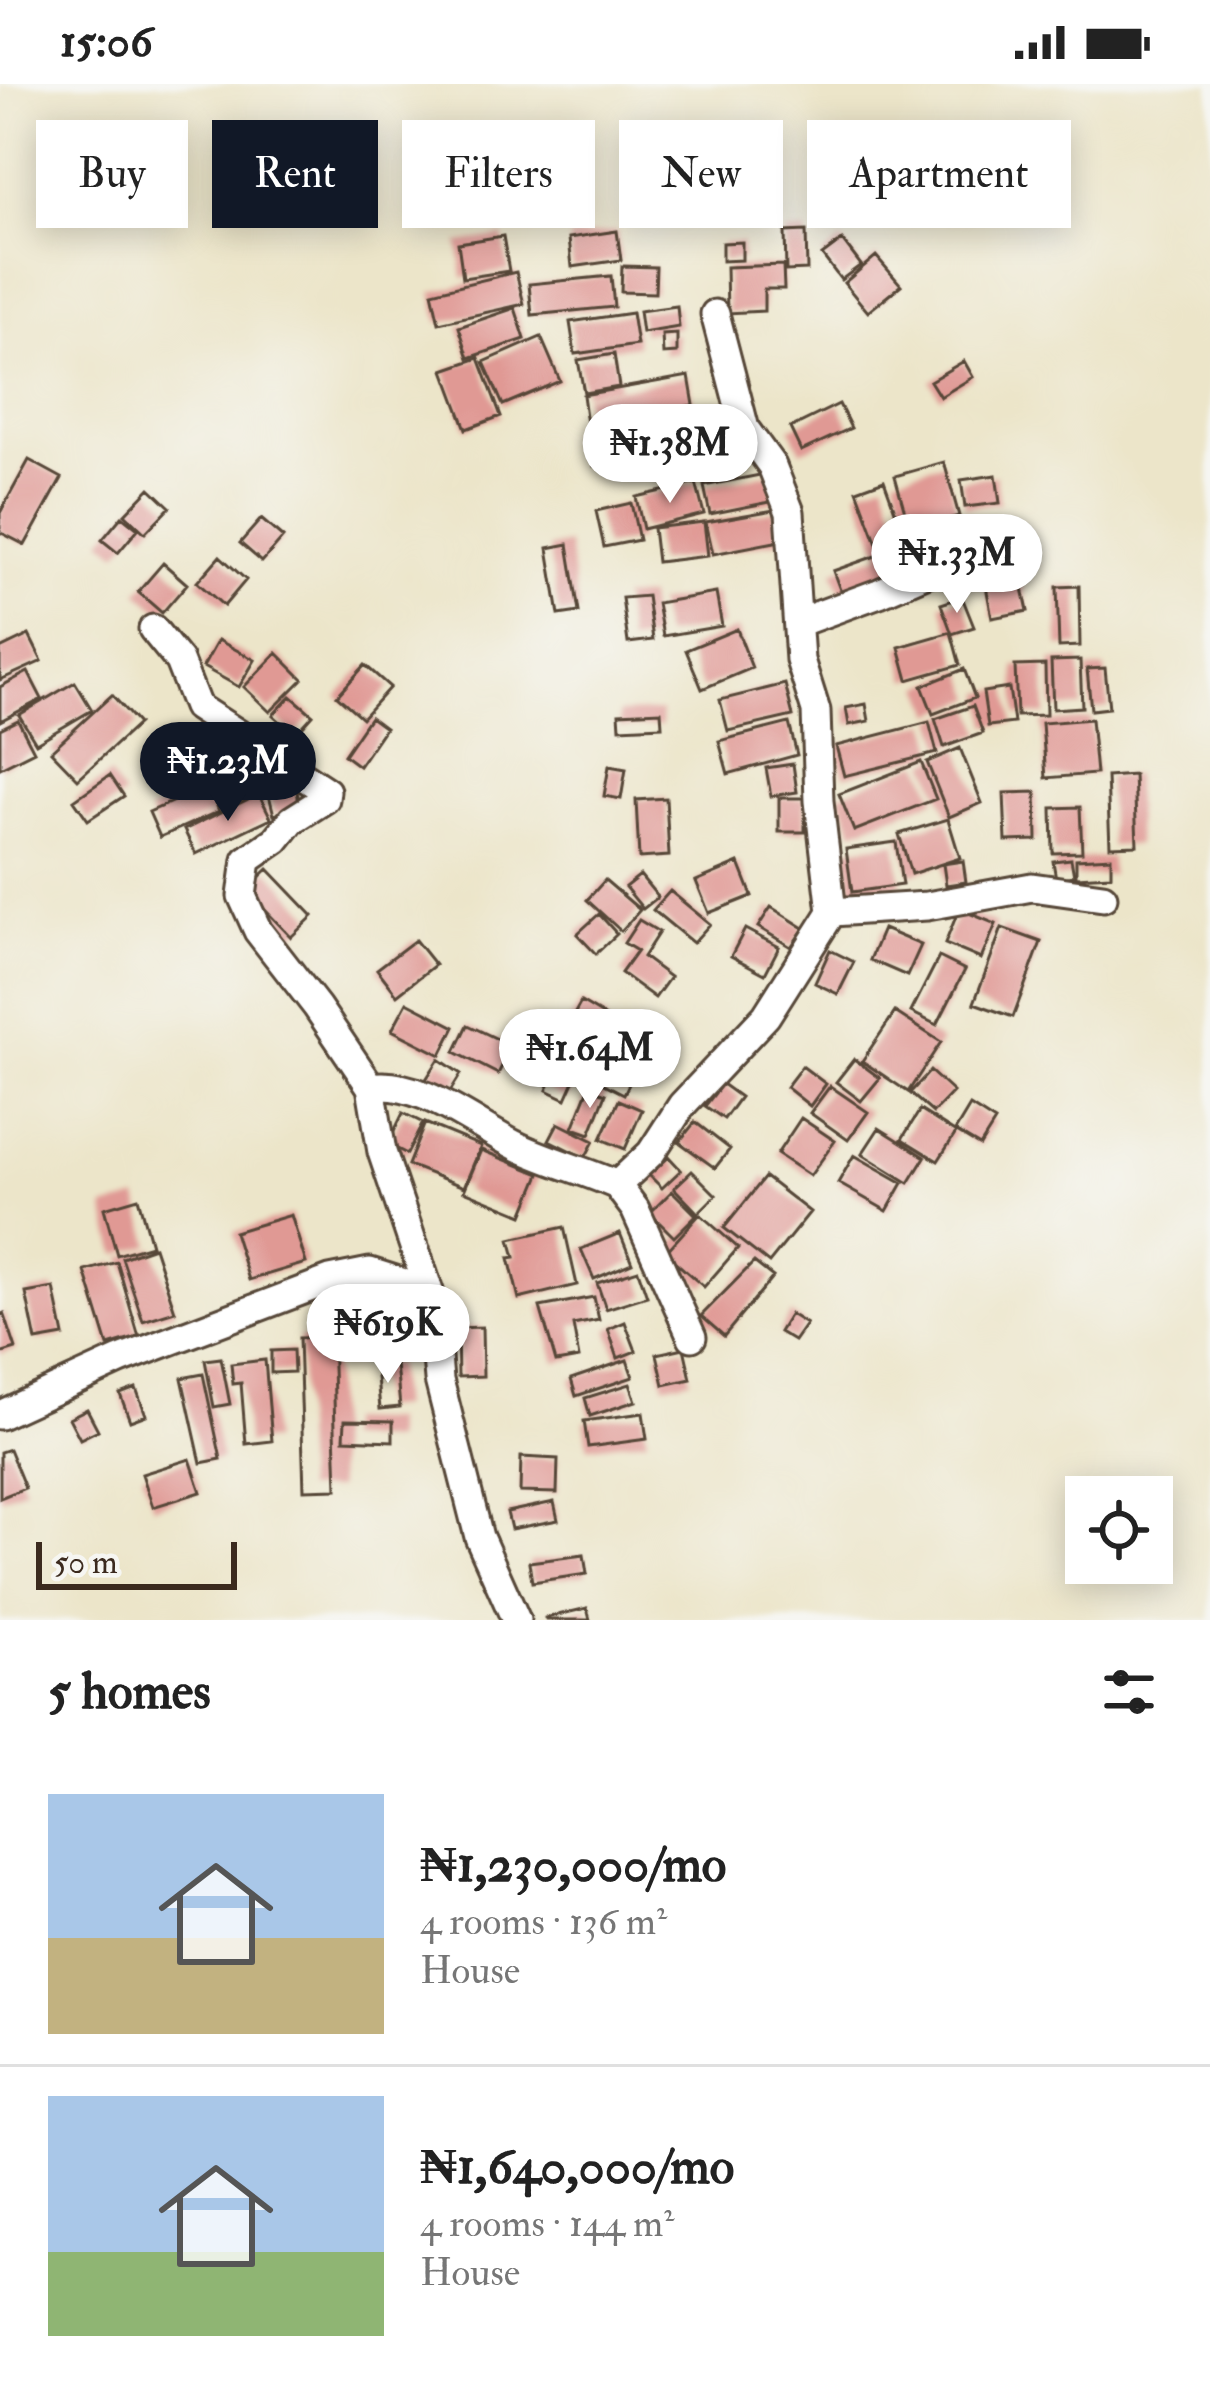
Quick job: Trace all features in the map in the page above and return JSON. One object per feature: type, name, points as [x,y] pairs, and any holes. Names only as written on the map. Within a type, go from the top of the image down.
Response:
[{"type":"street","points":[[617,1185],[651,1153],[682,1106],[766,1016],[832,912],[819,801],[816,711],[800,660],[790,512],[772,466],[746,429],[715,314]]},
{"type":"street","points":[[800,622],[992,544]]},
{"type":"street","points":[[153,629],[179,661],[196,707],[326,791],[325,799],[292,820],[276,840],[247,860],[242,896],[258,931],[371,1087],[382,1152],[432,1300],[439,1380],[479,1537],[516,1620]]},
{"type":"street","points":[[832,912],[927,906],[1032,887],[1103,897]]},
{"type":"street","points":[[371,1087],[386,1084],[415,1093],[518,1146],[617,1185],[635,1209],[692,1336]]},
{"type":"street","points":[[0,1415],[120,1360],[330,1280],[370,1272],[411,1285],[432,1300]]},
{"type":"building","points":[[617,231],[621,260],[572,267],[569,238]]},
{"type":"building","points":[[806,231],[807,270],[786,271],[785,232]]},
{"type":"building","points":[[503,236],[509,271],[463,278],[458,243]]},
{"type":"building","points":[[842,240],[861,265],[841,280],[822,255]]},
{"type":"building","points":[[742,242],[742,260],[722,261],[722,243]]},
{"type":"building","points":[[876,256],[901,285],[868,312],[844,283]]},
{"type":"building","points":[[783,265],[784,289],[764,289],[764,311],[727,313],[726,267]]},
{"type":"building","points":[[622,266],[656,267],[655,293],[621,292]]},
{"type":"building","points":[[516,272],[524,304],[439,323],[432,292]]},
{"type":"building","points":[[611,276],[614,307],[532,315],[529,284]]},
{"type":"building","points":[[677,306],[679,327],[642,333],[639,311]]},
{"type":"building","points":[[515,308],[525,339],[469,358],[459,327]]},
{"type":"building","points":[[632,313],[637,345],[575,354],[570,322]]},
{"type":"building","points":[[677,334],[677,353],[663,354],[662,335]]},
{"type":"building","points":[[541,337],[560,381],[503,405],[484,362]]},
{"type":"building","points":[[614,354],[619,387],[584,393],[578,360]]},
{"type":"building","points":[[479,358],[501,416],[466,429],[444,370]]},
{"type":"building","points":[[964,361],[973,377],[940,397],[930,381]]},
{"type":"building","points":[[689,376],[694,405],[587,424],[583,395]]},
{"type":"building","points":[[839,404],[851,428],[801,451],[790,428]]},
{"type":"building","points":[[693,416],[698,452],[594,466],[589,430]]},
{"type":"building","points":[[29,460],[62,478],[25,545],[0,532],[0,513]]},
{"type":"building","points":[[944,462],[959,516],[910,530],[895,476]]},
{"type":"building","points":[[770,473],[775,501],[710,514],[704,486]]},
{"type":"building","points":[[996,475],[1000,503],[965,507],[961,480]]},
{"type":"building","points":[[884,480],[917,571],[843,598],[833,571],[881,554],[857,490]]},
{"type":"building","points":[[696,483],[704,514],[643,529],[636,497]]},
{"type":"building","points":[[150,488],[170,507],[145,533],[125,514]]},
{"type":"building","points":[[631,503],[639,540],[604,547],[596,511]]},
{"type":"building","points":[[774,510],[780,541],[713,554],[706,522]]},
{"type":"building","points":[[122,516],[138,529],[118,553],[102,540]]},
{"type":"building","points":[[261,519],[283,538],[262,562],[240,543]]},
{"type":"building","points":[[704,522],[708,556],[657,562],[653,528]]},
{"type":"building","points":[[568,544],[579,612],[559,615],[548,548]]},
{"type":"building","points":[[220,556],[246,580],[224,606],[197,582]]},
{"type":"building","points":[[163,563],[187,584],[162,613],[138,592]]},
{"type":"building","points":[[1021,579],[1028,611],[992,618],[986,586]]},
{"type":"building","points":[[1079,586],[1080,646],[1059,647],[1057,587]]},
{"type":"building","points":[[716,593],[722,626],[663,636],[657,603]]},
{"type":"building","points":[[647,596],[653,640],[628,643],[622,598]]},
{"type":"building","points":[[962,597],[974,627],[952,634],[941,604]]},
{"type":"building","points":[[737,629],[752,668],[702,689],[686,650]]},
{"type":"building","points":[[951,632],[960,665],[908,680],[899,647]]},
{"type":"building","points":[[29,635],[42,661],[0,680],[0,649]]},
{"type":"building","points":[[218,640],[255,660],[239,687],[203,667]]},
{"type":"building","points":[[277,653],[303,679],[270,712],[244,687]]},
{"type":"building","points":[[1080,660],[1082,707],[1053,709],[1051,661]]},
{"type":"building","points":[[365,665],[390,687],[362,718],[337,696]]},
{"type":"building","points":[[1045,665],[1046,715],[1017,716],[1015,666]]},
{"type":"building","points":[[1105,668],[1109,708],[1091,710],[1087,669]]},
{"type":"building","points":[[964,669],[975,698],[933,714],[922,686]]},
{"type":"building","points":[[28,672],[42,699],[0,721],[0,687]]},
{"type":"building","points":[[75,682],[92,710],[36,743],[19,715]]},
{"type":"building","points":[[785,684],[793,716],[728,731],[720,700]]},
{"type":"building","points":[[1009,688],[1014,723],[988,726],[983,692]]},
{"type":"building","points":[[112,695],[138,724],[78,779],[51,751]]},
{"type":"building","points":[[291,696],[313,715],[295,735],[273,715]]},
{"type":"building","points":[[866,704],[869,721],[849,725],[846,708]]},
{"type":"building","points":[[973,706],[983,733],[944,747],[935,719]]},
{"type":"building","points":[[661,711],[662,726],[620,728],[619,713]]},
{"type":"building","points":[[370,717],[385,728],[359,766],[344,755]]},
{"type":"building","points":[[1091,719],[1096,774],[1046,778],[1042,723]]},
{"type":"building","points":[[18,720],[34,751],[0,768],[0,729]]},
{"type":"building","points":[[929,722],[937,753],[844,776],[836,746]]},
{"type":"building","points":[[789,723],[797,755],[728,774],[719,741]]},
{"type":"building","points":[[219,746],[230,764],[179,792],[169,774]]},
{"type":"building","points":[[960,748],[982,803],[949,817],[927,762]]},
{"type":"building","points":[[921,762],[936,799],[854,831],[839,794]]},
{"type":"building","points":[[793,764],[797,792],[771,796],[766,768]]},
{"type":"building","points":[[609,766],[626,769],[621,799],[604,796]]},
{"type":"building","points":[[110,775],[124,796],[88,820],[74,800]]},
{"type":"building","points":[[1134,775],[1137,845],[1110,846],[1107,777]]},
{"type":"building","points":[[294,781],[301,808],[274,815],[267,787]]},
{"type":"building","points":[[208,786],[219,811],[160,837],[149,812]]},
{"type":"building","points":[[1036,792],[1037,840],[1006,841],[1004,793]]},
{"type":"building","points":[[259,794],[271,818],[196,854],[184,830]]},
{"type":"building","points":[[666,798],[669,856],[639,858],[636,800]]},
{"type":"building","points":[[779,798],[805,798],[805,832],[779,832]]},
{"type":"building","points":[[1080,807],[1082,852],[1053,853],[1052,808]]},
{"type":"building","points":[[948,819],[960,858],[911,874],[899,834]]},
{"type":"building","points":[[896,842],[902,885],[852,892],[846,849]]},
{"type":"building","points":[[1111,857],[1111,875],[1076,877],[1076,859]]},
{"type":"building","points":[[1071,859],[1074,876],[1056,879],[1053,861]]},
{"type":"building","points":[[963,861],[966,882],[946,885],[943,864]]},
{"type":"building","points":[[739,863],[752,896],[709,913],[696,881]]},
{"type":"building","points":[[268,869],[313,916],[291,937],[246,890]]},
{"type":"building","points":[[640,875],[658,897],[643,909],[625,887]]},
{"type":"building","points":[[605,880],[640,910],[621,931],[587,900]]},
{"type":"building","points":[[670,891],[710,924],[693,943],[653,910]]},
{"type":"building","points":[[771,907],[804,928],[791,947],[758,927]]},
{"type":"building","points":[[959,909],[996,924],[981,959],[945,944]]},
{"type":"building","points":[[599,914],[617,934],[596,954],[577,934]]},
{"type":"building","points":[[639,920],[659,932],[643,957],[670,977],[655,998],[621,973],[637,951],[624,943]]},
{"type":"building","points":[[1002,928],[1041,942],[1013,1017],[974,1003]]},
{"type":"building","points":[[745,929],[779,947],[765,974],[731,956]]},
{"type":"building","points":[[883,929],[921,945],[907,976],[870,960]]},
{"type":"building","points":[[415,940],[435,965],[397,995],[377,969]]},
{"type":"building","points":[[830,950],[854,962],[838,994],[815,983]]},
{"type":"building","points":[[939,957],[965,970],[937,1025],[911,1012]]},
{"type":"building","points":[[407,1002],[455,1027],[441,1055],[392,1030]]},
{"type":"building","points":[[581,1002],[608,1018],[594,1042],[567,1027]]},
{"type":"building","points":[[895,1012],[941,1042],[908,1092],[862,1061]]},
{"type":"building","points":[[468,1025],[512,1046],[498,1074],[455,1052]]},
{"type":"building","points":[[550,1025],[636,1070],[624,1094],[538,1050]]},
{"type":"building","points":[[439,1059],[461,1074],[448,1095],[425,1081]]},
{"type":"building","points":[[854,1059],[880,1078],[861,1101],[836,1082]]},
{"type":"building","points":[[802,1066],[826,1084],[810,1106],[786,1087]]},
{"type":"building","points":[[930,1071],[953,1092],[933,1113],[910,1093]]},
{"type":"building","points":[[555,1072],[574,1081],[566,1099],[547,1090]]},
{"type":"building","points":[[722,1084],[740,1097],[724,1119],[705,1106]]},
{"type":"building","points":[[830,1086],[868,1112],[848,1140],[810,1113]]},
{"type":"building","points":[[589,1088],[606,1094],[590,1134],[573,1128]]},
{"type":"building","points":[[619,1100],[642,1110],[625,1149],[601,1139]]},
{"type":"building","points":[[970,1106],[995,1122],[980,1146],[955,1131]]},
{"type":"building","points":[[920,1110],[956,1133],[938,1161],[902,1139]]},
{"type":"building","points":[[403,1113],[423,1123],[407,1154],[388,1144]]},
{"type":"building","points":[[801,1118],[835,1141],[810,1176],[777,1154]]},
{"type":"building","points":[[695,1122],[730,1149],[715,1168],[679,1142]]},
{"type":"building","points":[[425,1123],[481,1146],[464,1187],[408,1165]]},
{"type":"building","points":[[558,1123],[594,1141],[585,1158],[549,1140]]},
{"type":"building","points":[[879,1128],[925,1157],[909,1183],[862,1154]]},
{"type":"building","points":[[481,1150],[540,1174],[523,1215],[464,1191]]},
{"type":"building","points":[[854,1155],[903,1183],[887,1211],[838,1183]]},
{"type":"building","points":[[669,1157],[681,1170],[662,1188],[649,1175]]},
{"type":"building","points":[[692,1171],[716,1195],[698,1213],[674,1188]]},
{"type":"building","points":[[765,1177],[810,1212],[769,1263],[724,1228]]},
{"type":"building","points":[[672,1191],[696,1215],[674,1237],[650,1213]]},
{"type":"building","points":[[138,1198],[151,1245],[117,1255],[104,1208]]},
{"type":"building","points":[[700,1214],[738,1248],[704,1287],[665,1253]]},
{"type":"building","points":[[291,1215],[306,1263],[249,1280],[234,1232]]},
{"type":"building","points":[[564,1227],[577,1285],[519,1299],[509,1258],[515,1257],[510,1239]]},
{"type":"building","points":[[620,1233],[632,1263],[594,1279],[581,1249]]},
{"type":"building","points":[[154,1247],[175,1311],[143,1321],[122,1258]]},
{"type":"building","points":[[117,1262],[139,1337],[108,1346],[85,1271]]},
{"type":"building","points":[[754,1262],[773,1277],[724,1336],[701,1316]]},
{"type":"building","points":[[638,1270],[647,1296],[606,1309],[597,1283]]},
{"type":"building","points":[[54,1288],[64,1336],[36,1341],[26,1293]]},
{"type":"building","points":[[594,1297],[599,1320],[573,1325],[579,1358],[556,1362],[540,1307]]},
{"type":"building","points":[[4,1313],[16,1349],[0,1354],[0,1315]]},
{"type":"building","points":[[790,1314],[806,1324],[794,1341],[779,1332]]},
{"type":"building","points":[[625,1322],[636,1351],[618,1358],[608,1329]]},
{"type":"building","points":[[482,1327],[483,1376],[458,1377],[457,1328]]},
{"type":"building","points":[[332,1337],[337,1489],[304,1490],[299,1338]]},
{"type":"building","points":[[684,1348],[691,1379],[664,1385],[657,1354]]},
{"type":"building","points":[[293,1350],[294,1372],[271,1373],[271,1351]]},
{"type":"building","points":[[221,1358],[230,1404],[214,1407],[205,1360]]},
{"type":"building","points":[[265,1360],[272,1441],[246,1444],[241,1383],[233,1384],[231,1364]]},
{"type":"building","points":[[627,1360],[633,1377],[576,1396],[571,1379]]},
{"type":"building","points":[[396,1364],[400,1407],[380,1409],[376,1366]]},
{"type":"building","points":[[203,1374],[221,1459],[201,1463],[182,1378]]},
{"type":"building","points":[[630,1384],[636,1401],[590,1416],[585,1398]]},
{"type":"building","points":[[136,1388],[146,1415],[130,1421],[120,1394]]},
{"type":"building","points":[[87,1409],[98,1430],[80,1439],[69,1418]]},
{"type":"building","points":[[643,1413],[647,1439],[588,1447],[584,1421]]},
{"type":"building","points":[[345,1420],[393,1421],[393,1441],[344,1439]]},
{"type":"building","points":[[9,1449],[25,1488],[0,1498],[0,1452]]},
{"type":"building","points":[[521,1457],[558,1459],[557,1493],[520,1492]]},
{"type":"building","points":[[190,1459],[201,1492],[153,1507],[142,1474]]},
{"type":"building","points":[[554,1502],[558,1520],[511,1529],[507,1512]]},
{"type":"building","points":[[584,1555],[587,1574],[532,1582],[529,1562]]},
{"type":"building","points":[[587,1608],[590,1620],[545,1618]]}]
